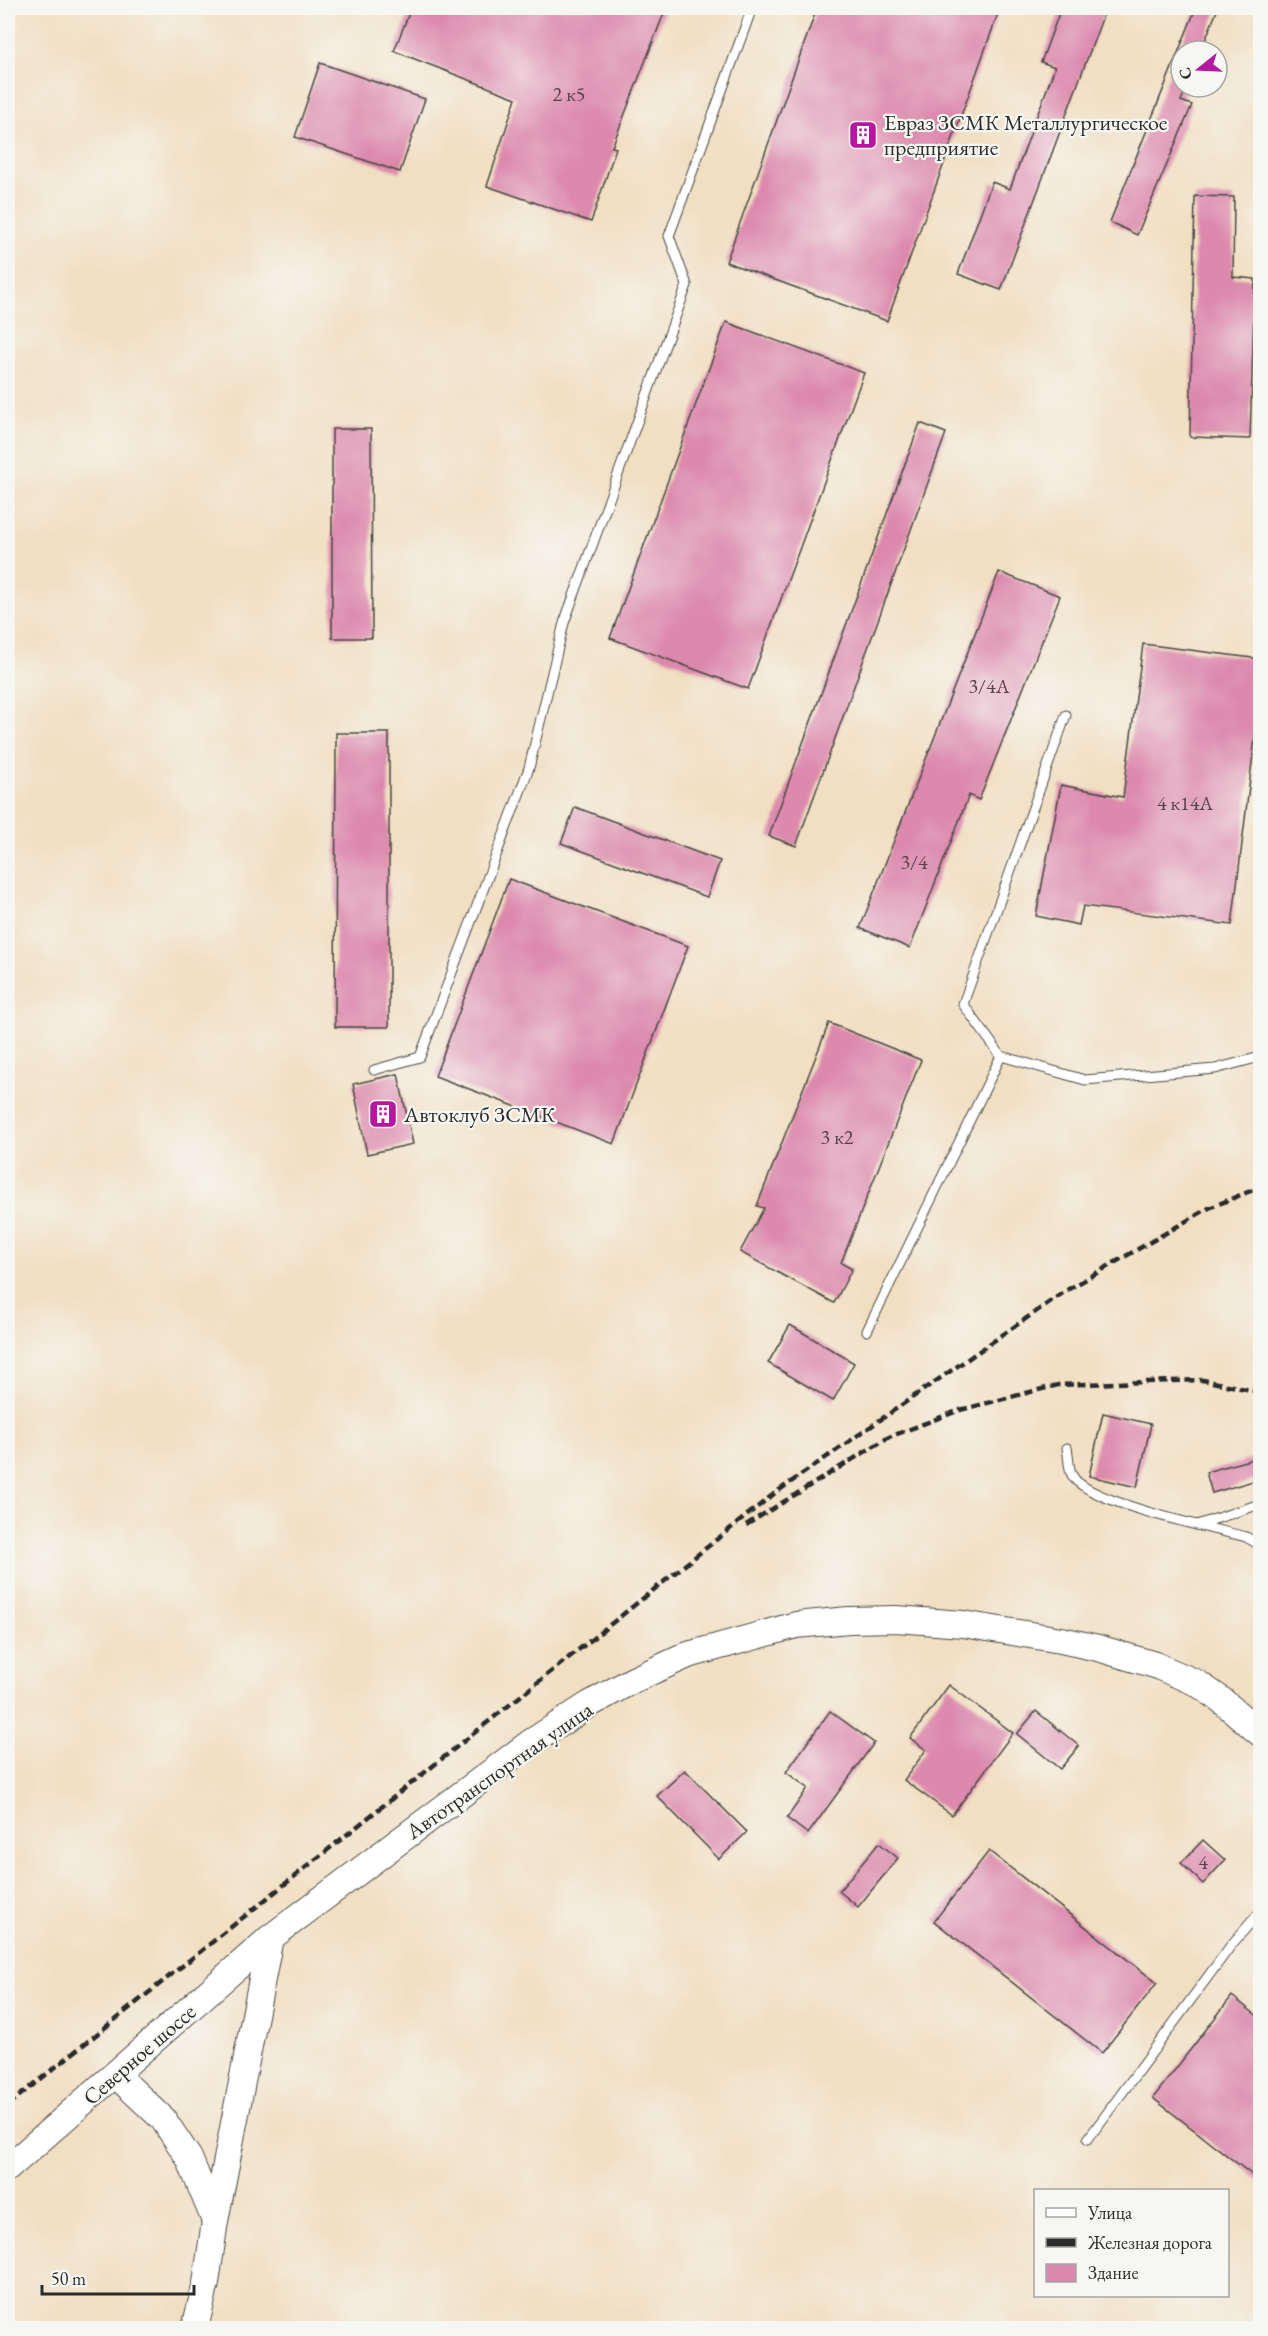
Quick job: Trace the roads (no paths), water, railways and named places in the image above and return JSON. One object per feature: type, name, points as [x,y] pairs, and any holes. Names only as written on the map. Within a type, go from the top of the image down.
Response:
[{"type":"main road","name":"Автотранспортная улица","points":[[270,1938],[530,1743],[590,1704],[633,1680],[688,1655],[796,1625],[849,1620],[921,1620],[1018,1632],[1098,1647],[1155,1665],[1197,1683],[1260,1733]]},
{"type":"main road","name":"Северное шоссе","points":[[8,2168],[270,1938]]},
{"type":"main road","points":[[195,2328],[206,2283],[215,2221],[270,1938]]},
{"type":"main road","points":[[116,2074],[164,2119],[189,2158],[215,2221]]},
{"type":"lane","points":[[374,1070],[420,1057],[529,768],[564,623],[687,285],[669,236],[752,8]]},
{"type":"lane","points":[[1066,716],[963,1004],[1001,1056],[1085,1080],[1215,1070],[1260,1057]]},
{"type":"lane","points":[[867,1331],[1001,1056]]},
{"type":"lane","points":[[1067,1448],[1071,1475],[1077,1483],[1129,1508],[1246,1537],[1260,1545]]},
{"type":"lane","points":[[1197,1525],[1260,1504]]},
{"type":"lane","points":[[1088,2139],[1232,1944],[1260,1912]]},
{"type":"railway","points":[[8,2105],[775,1493],[1067,1290],[1209,1208],[1260,1187]]},
{"type":"railway","points":[[746,1525],[889,1437],[960,1410],[1058,1385],[1203,1380],[1260,1392]]},
{"type":"place","name":"Евраз ЗСМК Металлургическое предприятие","points":[[863,135]]},
{"type":"place","name":"Автоклуб ЗСМК","points":[[383,1114]]}]
